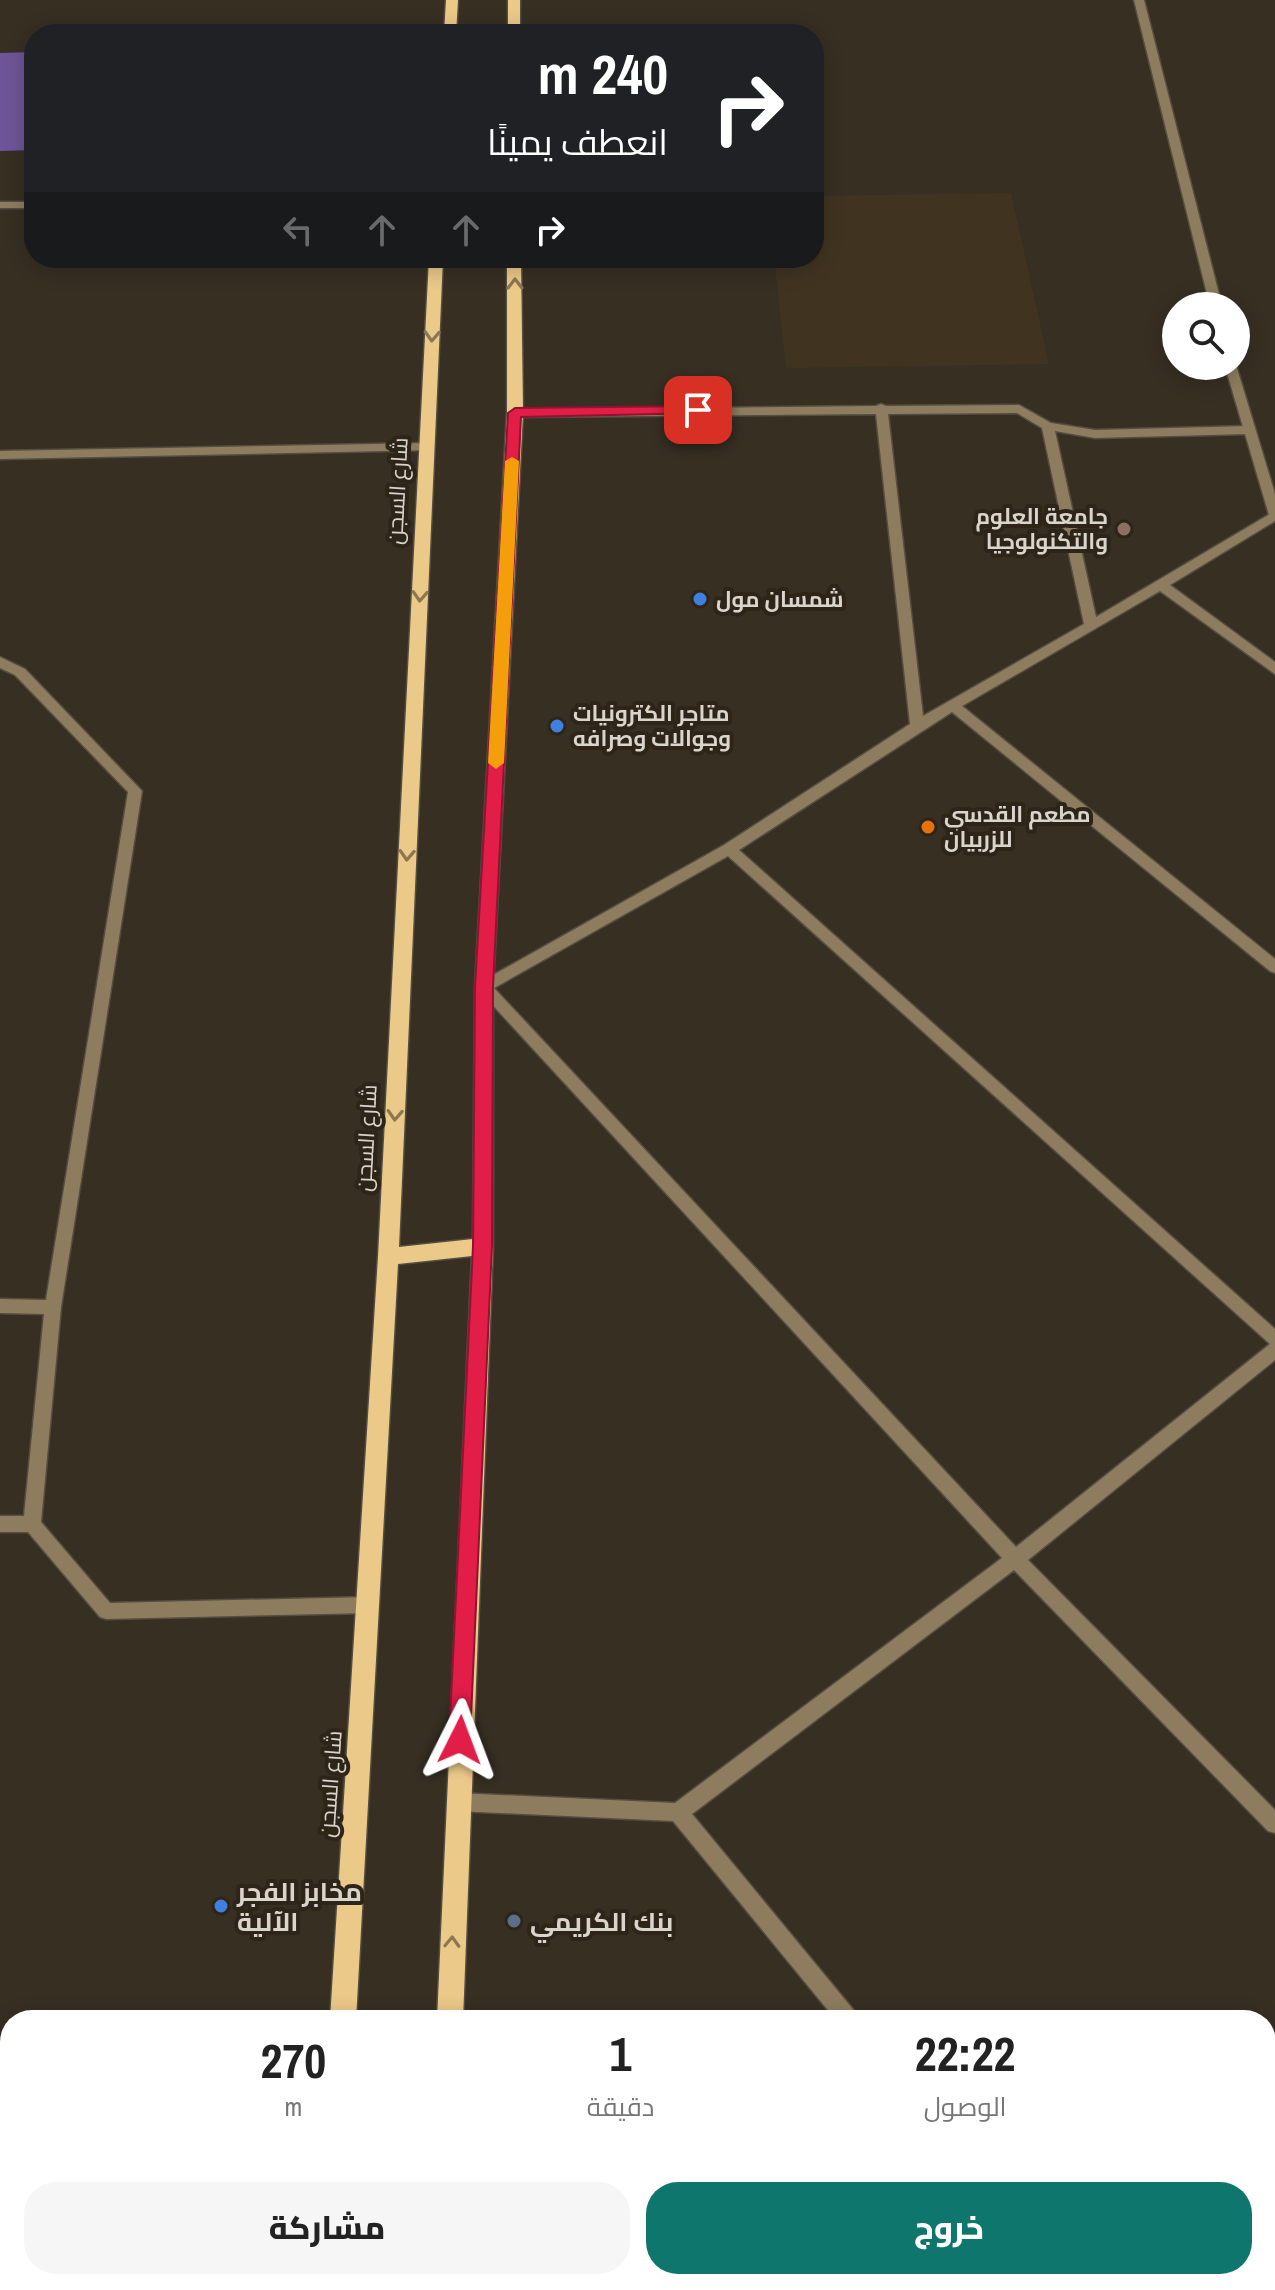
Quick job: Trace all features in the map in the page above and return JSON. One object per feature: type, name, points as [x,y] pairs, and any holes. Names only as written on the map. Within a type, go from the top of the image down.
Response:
[{"type":"main road","points":[[451,24],[452,0]]},
{"type":"main road","points":[[514,0],[514,24]]},
{"type":"main road","name":"شارع السجن","points":[[344,2010],[388,1257],[436,268]]},
{"type":"main road","points":[[450,2010],[483,1246],[484,987],[515,413],[514,268]]},
{"type":"main road","points":[[388,1257],[483,1246]]},
{"type":"street","points":[[1139,0],[1212,292]]},
{"type":"street","points":[[0,205],[24,205]]},
{"type":"street","points":[[1235,380],[1275,515],[1161,585],[917,726],[729,849],[484,987],[1015,1559],[1275,1824]]},
{"type":"street","points":[[881,408],[917,726]]},
{"type":"street","points":[[515,413],[1019,409],[1048,426],[1095,434],[1248,430]]},
{"type":"street","points":[[1048,426],[1091,626]]},
{"type":"street","points":[[0,455],[427,447]]},
{"type":"street","points":[[1161,585],[1275,669]]},
{"type":"street","points":[[0,662],[20,672],[135,791],[53,1307],[32,1524],[106,1611],[369,1605]]},
{"type":"street","points":[[952,705],[1275,967]]},
{"type":"street","points":[[729,849],[1275,1339]]},
{"type":"street","points":[[0,1306],[53,1307]]},
{"type":"street","points":[[457,1802],[678,1812],[1015,1559],[1275,1350]]},
{"type":"street","points":[[0,1524],[32,1524]]},
{"type":"street","points":[[678,1812],[841,2010]]},
{"type":"shaded area","points":[[1011,193],[1049,364],[786,368],[775,268],[824,268],[824,196]]},
{"type":"building","points":[[24,52],[24,150],[0,151],[0,53]]},
{"type":"slow traffic","points":[[496,763],[512,461]]},
{"type":"place","name":"جامعة العلوم والتكنولوجيا","points":[[1124,529]]},
{"type":"place","name":"شمسان مول","points":[[700,599]]},
{"type":"place","name":"متاجر الكترونيات وجوالات وصرافه","points":[[557,726]]},
{"type":"place","name":"مطعم القدسي للزربيان","points":[[928,827]]},
{"type":"place","name":"مخابز الفجر الآلية","points":[[221,1906]]},
{"type":"place","name":"بنك الكريمي","points":[[514,1921]]},
{"type":"route","points":[[460,1740],[483,1246],[484,987],[515,413],[698,410]]}]
